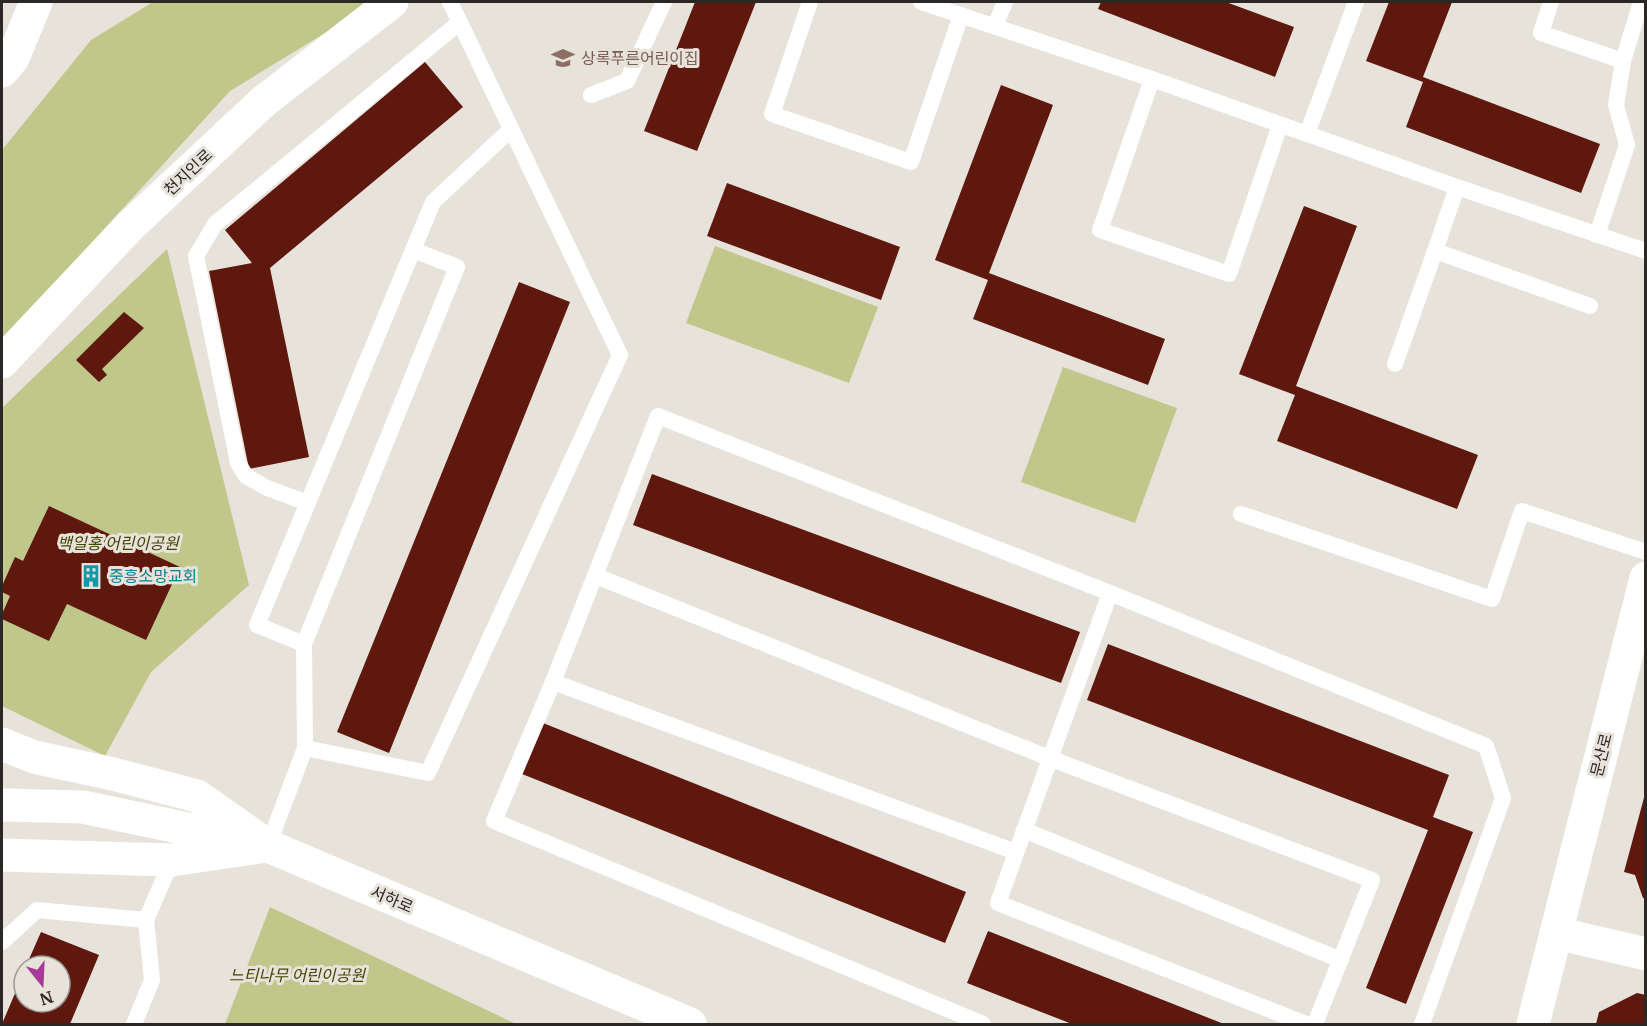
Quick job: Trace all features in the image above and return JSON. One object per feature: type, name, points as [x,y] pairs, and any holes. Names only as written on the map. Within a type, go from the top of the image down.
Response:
[{"type":"main road","points":[[2,32],[35,2]]},
{"type":"main road","points":[[2,71],[13,58],[35,2]]},
{"type":"main road","name":"천지인로","points":[[2,362],[129,227],[264,100],[392,2]]},
{"type":"main road","name":"문산로","points":[[1533,1024],[1646,578]]},
{"type":"main road","points":[[2,744],[34,757],[113,774],[197,796],[268,846]]},
{"type":"main road","name":"서하로","points":[[2,805],[83,807],[268,846],[690,1024]]},
{"type":"main road","points":[[2,855],[172,860],[268,846]]},
{"type":"main road","points":[[1556,933],[1646,954]]},
{"type":"lane","points":[[305,748],[428,773],[620,355],[450,2]]},
{"type":"lane","points":[[591,95],[627,81],[664,2]]},
{"type":"lane","points":[[810,2],[772,114],[911,162],[961,15]]},
{"type":"lane","points":[[921,2],[1152,79],[1646,251]]},
{"type":"lane","points":[[995,26],[1005,2]]},
{"type":"lane","points":[[1307,134],[1356,2]]},
{"type":"lane","points":[[1551,2],[1541,33],[1623,61]]},
{"type":"lane","points":[[1597,235],[1627,145],[1616,105],[1623,61],[1641,2]]},
{"type":"lane","points":[[308,503],[267,488],[246,476],[238,463],[196,256],[215,224],[460,22]]},
{"type":"lane","points":[[1152,79],[1100,230],[1229,274],[1280,125]]},
{"type":"lane","points":[[304,644],[257,625],[433,202],[511,129]]},
{"type":"lane","points":[[1395,364],[1457,187]]},
{"type":"lane","points":[[268,846],[305,748],[304,644],[457,267],[413,250]]},
{"type":"lane","points":[[1435,251],[1590,306]]},
{"type":"lane","points":[[983,1024],[494,821],[596,576],[658,416],[1110,593],[1486,746],[1503,798],[1422,1024]]},
{"type":"lane","points":[[1241,514],[1492,599],[1522,511],[1646,552]]},
{"type":"lane","points":[[596,576],[1049,758],[1372,880],[1315,1024]]},
{"type":"lane","points":[[1110,593],[998,903],[1306,1024]]},
{"type":"lane","points":[[553,682],[1016,852]]},
{"type":"lane","points":[[1024,830],[1341,960]]},
{"type":"lane","points":[[134,1024],[152,980],[146,920],[172,860]]},
{"type":"lane","points":[[2,942],[37,910],[146,920]]},
{"type":"green space","points":[[153,2],[376,2],[230,91],[2,341],[2,150],[91,40]]},
{"type":"green space","points":[[715,246],[878,307],[849,383],[686,323]]},
{"type":"green space","name":"백일홍 어린이공원","points":[[167,249],[249,585],[151,672],[105,756],[2,706],[2,408]]},
{"type":"green space","points":[[1063,367],[1177,408],[1135,523],[1021,482]]},
{"type":"green space","name":"느티나무 어린이공원","points":[[270,907],[516,1024],[225,1024]]},
{"type":"building","points":[[695,2],[756,2],[697,151],[644,131]]},
{"type":"building","points":[[1101,2],[1226,2],[1294,27],[1275,77],[1098,9]]},
{"type":"building","points":[[1389,2],[1452,2],[1423,77],[1600,144],[1581,193],[1406,127],[1423,82],[1366,61]]},
{"type":"building","points":[[425,62],[463,107],[270,268],[309,457],[249,469],[209,271],[252,263],[225,230]]},
{"type":"building","points":[[1001,85],[1053,105],[989,273],[1165,339],[1148,385],[973,319],[988,280],[935,260]]},
{"type":"building","points":[[727,183],[900,247],[881,300],[707,236]]},
{"type":"building","points":[[1304,206],[1357,226],[1296,386],[1478,455],[1457,509],[1277,441],[1295,395],[1239,374]]},
{"type":"building","points":[[519,282],[570,302],[389,753],[337,732]]},
{"type":"building","points":[[124,312],[144,328],[102,369],[107,375],[99,382],[76,360]]},
{"type":"building","points":[[652,474],[1080,632],[1061,683],[633,525]]},
{"type":"building","name":"중흥소망교회","points":[[49,506],[180,567],[146,640],[67,604],[49,641],[2,619],[10,596],[2,592],[2,586],[15,557],[23,561]]},
{"type":"building","points":[[1108,644],[1449,775],[1433,817],[1473,832],[1406,1004],[1366,988],[1428,830],[1087,700]]},
{"type":"building","points":[[543,723],[966,892],[945,943],[522,774]]},
{"type":"building","points":[[1645,794],[1646,899],[1643,898],[1635,875],[1624,872]]},
{"type":"building","points":[[988,931],[1224,1024],[1072,1024],[967,983]]},
{"type":"building","points":[[41,932],[99,955],[70,1024],[2,1024],[12,1000],[12,1014],[72,1014],[72,954],[31,954]]},
{"type":"building","points":[[1637,993],[1646,995],[1646,1024],[1596,1024],[1599,1012]]},
{"type":"place","name":"상록푸른어린이집","points":[[563,58]]},
{"type":"place","name":"중흥소망교회","points":[[91,576]]}]
